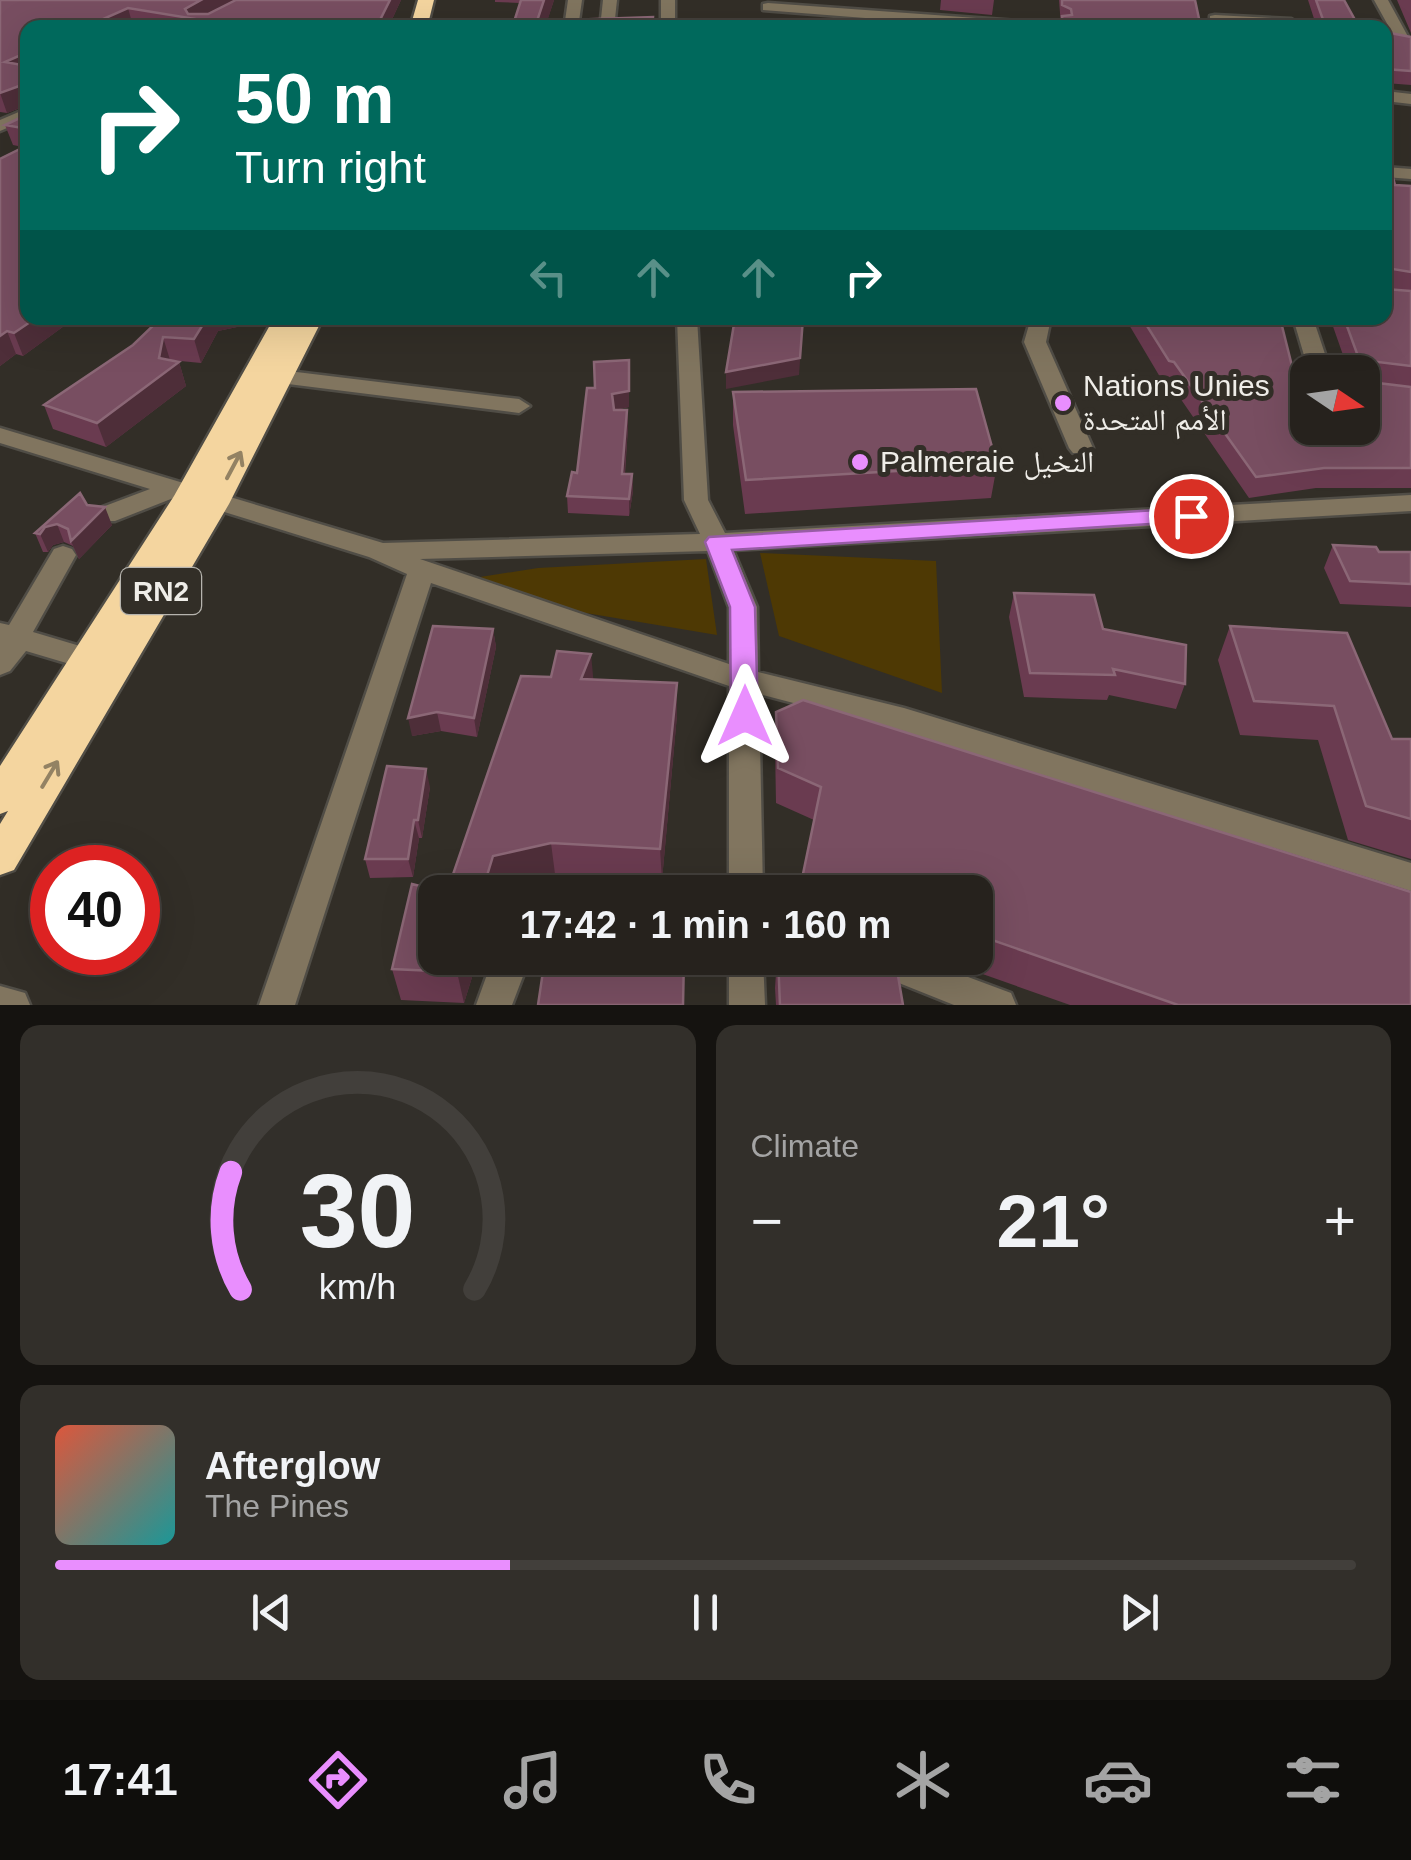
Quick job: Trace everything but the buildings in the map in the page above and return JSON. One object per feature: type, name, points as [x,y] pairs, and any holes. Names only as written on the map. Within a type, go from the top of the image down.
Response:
[{"type":"highway","name":"RN2","points":[[0,858],[100,662],[282,325]]},
{"type":"highway","name":"RN2","points":[[191,497],[280,377],[307,325]]},
{"type":"highway","name":"RN2","points":[[0,798],[100,662]]},
{"type":"street","points":[[1381,0],[1408,44]]},
{"type":"street","points":[[768,8],[989,20]]},
{"type":"street","points":[[687,325],[696,500],[743,607],[746,875]]},
{"type":"street","points":[[1040,325],[1036,342],[1080,448]]},
{"type":"street","points":[[1305,325],[1315,355]]},
{"type":"street","points":[[280,377],[519,406]]},
{"type":"street","points":[[0,435],[191,497],[378,551],[422,570],[744,680],[904,720],[1411,877]]},
{"type":"street","points":[[106,516],[191,497]]},
{"type":"street","points":[[378,551],[717,542],[1411,503]]},
{"type":"street","points":[[0,664],[12,636],[63,556]]},
{"type":"street","points":[[277,1005],[422,570]]},
{"type":"street","points":[[12,636],[100,662]]},
{"type":"street","points":[[494,1005],[503,975]]},
{"type":"street","points":[[746,975],[747,1005]]},
{"type":"street","points":[[920,975],[998,1005]]},
{"type":"street","points":[[0,1003],[12,1005]]},
{"type":"shaded area","points":[[760,553],[936,561],[942,693],[779,636]]},
{"type":"shaded area","points":[[706,559],[717,635],[550,607],[480,577],[538,568]]},
{"type":"place","name":"Nations Unies الأمم المتحدة","points":[[1063,403]]},
{"type":"place","name":"Palmeraie النخيل","points":[[860,462]]},
{"type":"route","points":[[745,716],[743,607],[717,542],[1191,516]]}]
